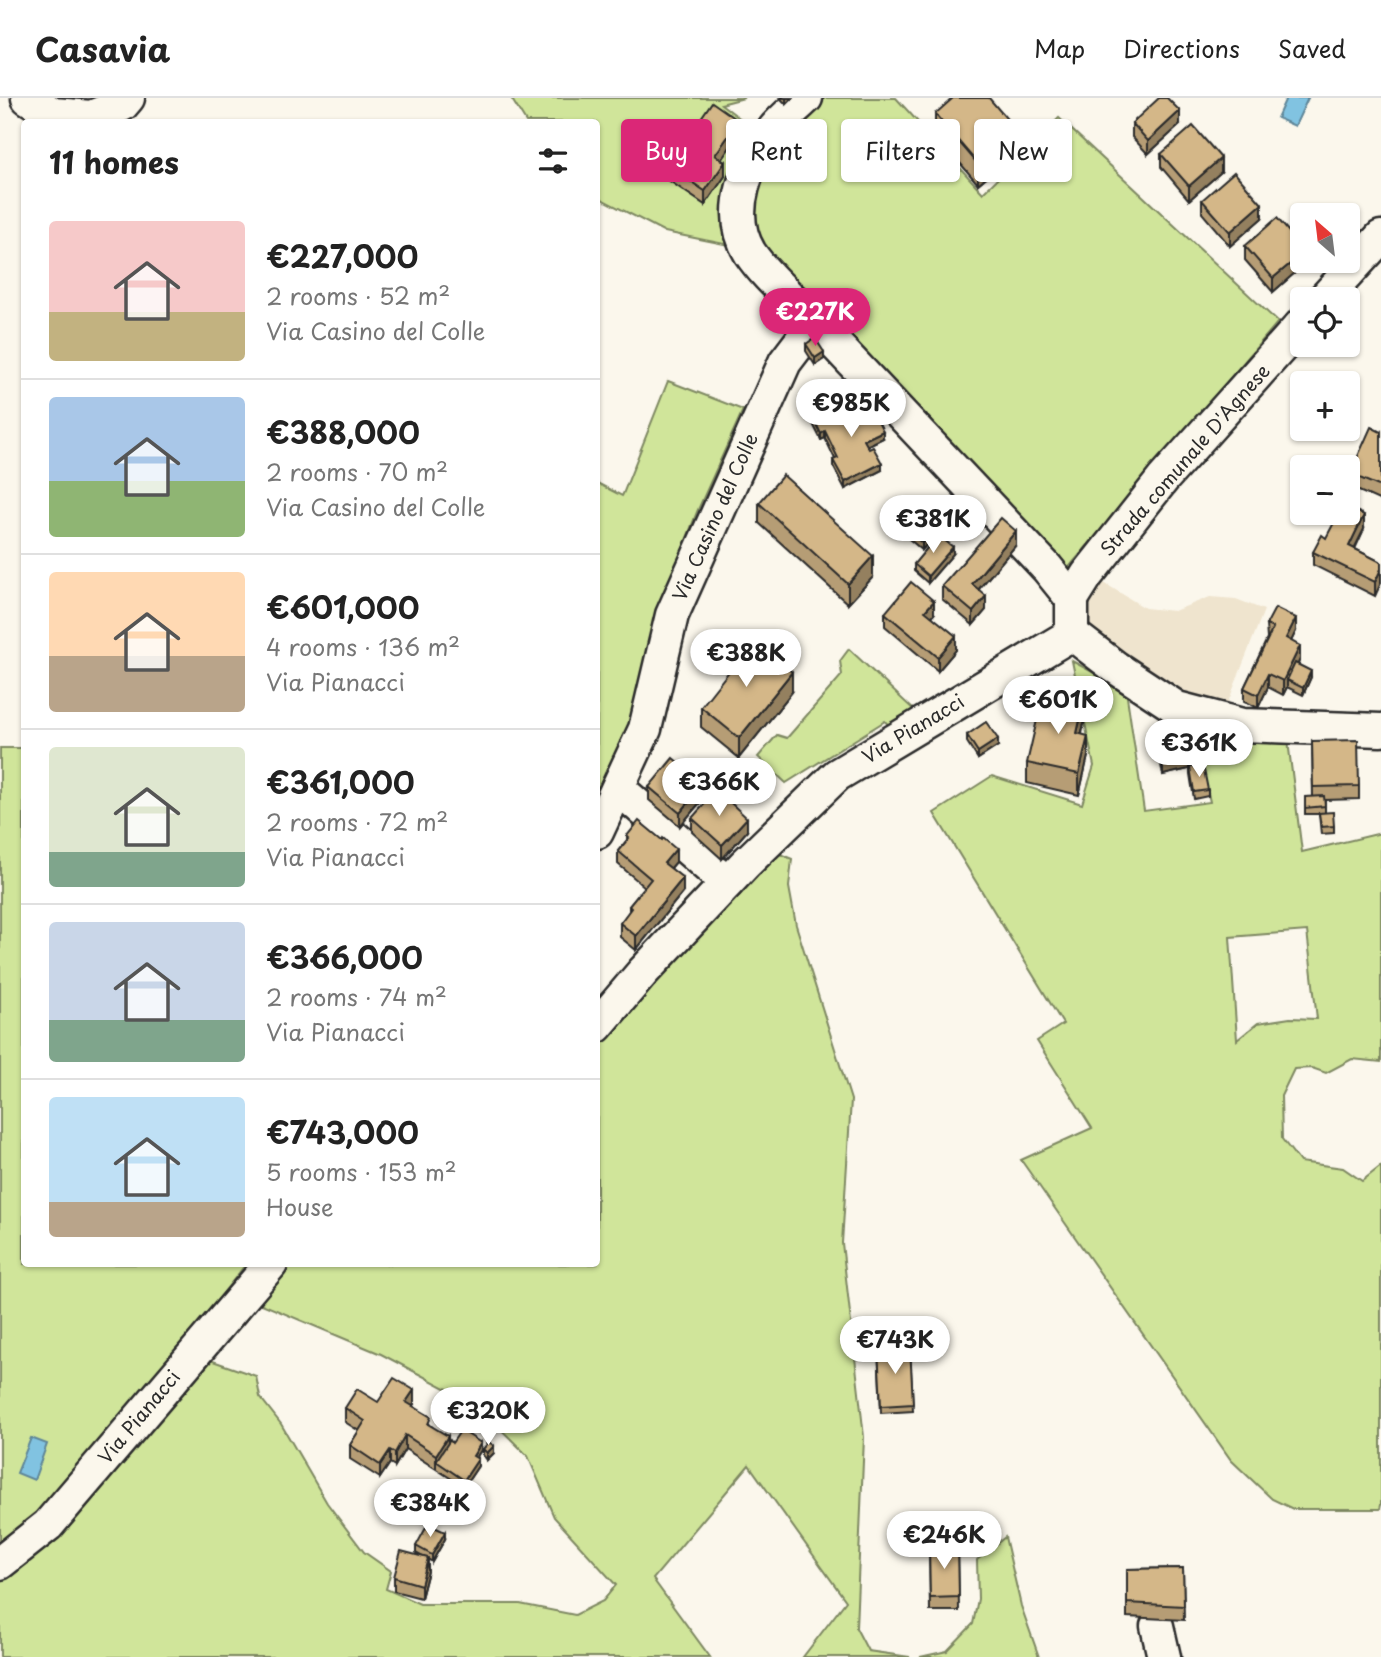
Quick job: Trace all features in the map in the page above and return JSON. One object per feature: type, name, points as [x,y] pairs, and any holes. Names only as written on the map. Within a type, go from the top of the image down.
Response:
[{"type":"street","points":[[28,98],[53,114],[90,117],[122,105],[128,98]]},
{"type":"street","points":[[806,98],[776,127],[751,162],[741,192],[739,210],[748,250],[762,269],[1047,568],[1072,599],[1072,634],[1115,667],[1177,708],[1242,725],[1379,724]]},
{"type":"street","points":[[1335,287],[1381,237]]},
{"type":"street","name":"Via Casino del Colle","points":[[600,826],[645,729],[672,615],[785,362],[780,327],[802,309]]},
{"type":"street","name":"Strada comunale D'Agnese","points":[[1072,599],[1087,575],[1163,480],[1290,337]]},
{"type":"street","name":"Via Pianacci","points":[[600,1018],[727,883],[837,775],[1072,634]]},
{"type":"street","points":[[618,788],[727,883]]},
{"type":"street","name":"Via Pianacci","points":[[0,1563],[48,1525],[268,1267]]},
{"type":"street","points":[[1157,1626],[1164,1657]]},
{"type":"shaded area","points":[[1096,578],[1145,608],[1174,611],[1210,597],[1236,599],[1264,610],[1227,705],[1173,692],[1101,640],[1089,625],[1083,608]]},
{"type":"green space","points":[[511,98],[744,98],[721,104],[741,119],[726,119],[726,182],[734,182],[725,204],[729,245],[665,232],[600,197],[600,119],[524,119]]},
{"type":"green space","points":[[819,98],[896,98],[915,119],[841,119],[841,182],[960,182],[960,168],[983,193],[994,182],[1072,182],[1072,130],[1278,322],[1065,572],[749,233],[756,182],[827,182],[827,119],[801,119]]},
{"type":"green space","points":[[668,381],[743,410],[697,512],[659,611],[631,720],[600,794],[600,485],[622,496]]},
{"type":"green space","points":[[849,649],[915,711],[890,727],[885,721],[786,783],[758,757],[777,735],[787,738],[842,675],[840,661]]},
{"type":"green space","points":[[1072,661],[1126,690],[1144,811],[1210,802],[1194,727],[1288,741],[1302,852],[1381,833],[1381,1062],[1352,1059],[1326,1073],[1312,1068],[1294,1069],[1281,1096],[1282,1139],[1300,1162],[1343,1168],[1362,1181],[1381,1166],[1380,1509],[1293,1509],[1272,1499],[1231,1460],[1021,1160],[1092,1128],[1037,1041],[1063,1024],[934,813],[992,776],[1082,804],[1094,766]],"holes":[[[1307,931],[1317,1019],[1290,1018],[1258,1023],[1237,1040],[1230,937]]]},
{"type":"green space","points":[[0,748],[21,748],[21,1267],[244,1267],[40,1524],[0,1557]]},
{"type":"green space","points":[[770,850],[792,859],[789,887],[796,925],[851,1100],[842,1243],[864,1437],[856,1628],[868,1651],[910,1657],[803,1657],[846,1601],[749,1465],[653,1579],[710,1657],[0,1657],[0,1575],[207,1359],[256,1376],[260,1397],[281,1424],[327,1503],[364,1552],[391,1571],[386,1589],[420,1604],[520,1604],[575,1615],[603,1601],[616,1585],[554,1517],[528,1456],[474,1403],[381,1354],[252,1300],[283,1267],[600,1267],[600,1035]]},
{"type":"green space","points":[[1005,1537],[1021,1606],[1039,1657],[920,1657],[947,1651],[973,1624],[978,1599],[977,1560]]},
{"type":"water","points":[[1286,98],[1308,98],[1295,126],[1277,118]]},
{"type":"water","points":[[31,1438],[47,1444],[34,1480],[17,1473]]},
{"type":"building","points":[[953,98],[989,98],[1007,119],[974,119],[974,159],[960,143],[960,119],[939,119],[935,114]]},
{"type":"building","points":[[1159,98],[1167,98],[1180,111],[1148,141],[1132,123]]},
{"type":"building","points":[[712,102],[736,119],[726,119],[726,139],[715,155],[725,162],[712,181],[712,119],[700,119]]},
{"type":"building","points":[[1193,126],[1221,158],[1189,186],[1161,154]]},
{"type":"building","points":[[1234,172],[1262,204],[1230,232],[1202,200]]},
{"type":"building","points":[[692,182],[711,182],[705,191]]},
{"type":"building","points":[[1277,218],[1290,233],[1290,264],[1273,278],[1245,246]]},
{"type":"building","points":[[815,338],[824,352],[815,358],[806,344]]},
{"type":"building","points":[[835,403],[843,418],[870,404],[883,431],[864,440],[869,449],[873,447],[882,463],[845,482],[833,460],[838,458],[825,431],[821,434],[812,415]]},
{"type":"building","points":[[1371,427],[1381,432],[1381,487],[1360,478],[1358,455]]},
{"type":"building","points":[[783,475],[873,556],[848,584],[759,503]]},
{"type":"building","points":[[1001,518],[1016,531],[972,584],[986,596],[973,612],[942,586]]},
{"type":"building","points":[[919,520],[932,531],[922,543],[909,532]]},
{"type":"building","points":[[1333,525],[1359,525],[1349,546],[1381,562],[1375,582],[1313,552],[1322,535],[1326,538]]},
{"type":"building","points":[[938,535],[953,547],[928,576],[914,564]]},
{"type":"building","points":[[911,582],[934,601],[925,611],[956,636],[938,657],[885,613]]},
{"type":"building","points":[[1275,608],[1296,618],[1286,638],[1300,646],[1283,681],[1268,674],[1258,695],[1244,688],[1273,628],[1266,625]]},
{"type":"building","points":[[753,641],[792,672],[739,738],[701,707]]},
{"type":"building","points":[[1295,663],[1311,671],[1303,688],[1287,680]]},
{"type":"building","points":[[1043,694],[1084,703],[1077,733],[1088,736],[1079,774],[1027,763]]},
{"type":"building","points":[[986,722],[998,739],[978,752],[967,735]]},
{"type":"building","points":[[1183,731],[1189,756],[1163,761],[1158,736]]},
{"type":"building","points":[[1358,740],[1359,786],[1313,787],[1312,741]]},
{"type":"building","points":[[673,758],[704,784],[680,813],[649,787]]},
{"type":"building","points":[[1203,765],[1208,790],[1194,792],[1190,767]]},
{"type":"building","points":[[717,790],[747,818],[722,845],[692,818]]},
{"type":"building","points":[[1324,796],[1325,806],[1305,808],[1305,797]]},
{"type":"building","points":[[1333,812],[1334,826],[1321,827],[1319,813]]},
{"type":"building","points":[[639,821],[676,849],[664,863],[683,878],[636,936],[620,923],[631,908],[629,906],[651,879],[618,851]]},
{"type":"building","points":[[910,1346],[913,1404],[881,1406],[878,1347]]},
{"type":"building","points":[[394,1378],[414,1390],[406,1402],[431,1417],[428,1424],[448,1436],[436,1455],[405,1435],[395,1453],[390,1450],[380,1465],[350,1445],[365,1421],[345,1408],[357,1389],[378,1402]]},
{"type":"building","points":[[461,1430],[481,1443],[473,1456],[478,1459],[464,1480],[436,1461],[450,1440],[452,1443]]},
{"type":"building","points":[[489,1442],[494,1446],[487,1453],[483,1449]]},
{"type":"building","points":[[428,1524],[445,1532],[432,1555],[416,1546]]},
{"type":"building","points":[[958,1544],[959,1597],[930,1598],[929,1545]]},
{"type":"building","points":[[401,1551],[428,1558],[421,1585],[394,1577]]},
{"type":"building","points":[[1183,1568],[1184,1606],[1127,1603],[1127,1569]]}]
